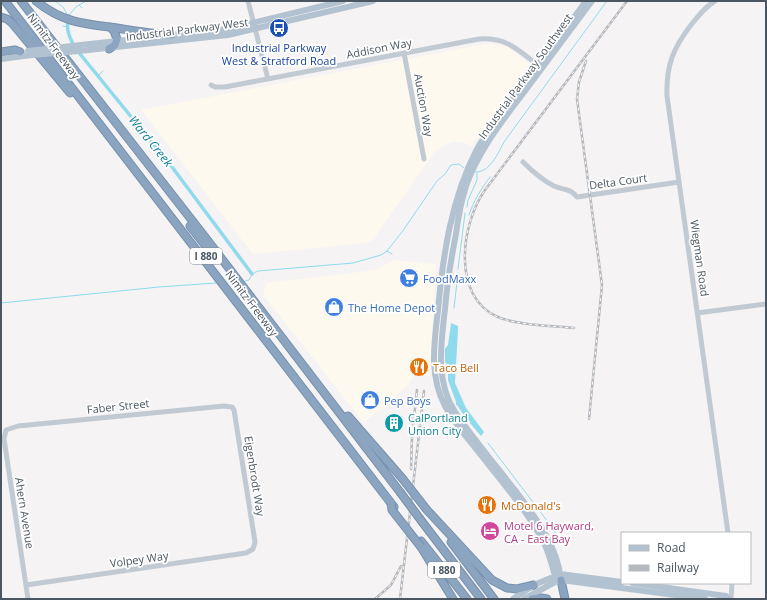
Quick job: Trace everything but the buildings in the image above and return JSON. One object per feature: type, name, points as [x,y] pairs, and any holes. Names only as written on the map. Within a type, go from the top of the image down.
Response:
[{"type":"highway","name":"Nimitz Freeway","points":[[5,1],[421,544],[467,599]]},
{"type":"highway","name":"I 880","points":[[11,1],[398,505],[397,511]]},
{"type":"highway","name":"I 880","points":[[17,1],[383,477],[390,479]]},
{"type":"highway","name":"Nimitz Freeway","points":[[21,1],[481,599]]},
{"type":"highway","points":[[36,1],[62,18],[78,23],[152,34],[172,35]]},
{"type":"highway","points":[[1,17],[12,23],[68,91],[98,122]]},
{"type":"highway","points":[[109,27],[116,34],[117,39],[113,46],[109,49]]},
{"type":"highway","points":[[1,53],[15,50],[20,52]]},
{"type":"highway","points":[[324,393],[333,397],[402,478],[494,599]]},
{"type":"highway","points":[[391,504],[392,510],[421,544],[453,599]]},
{"type":"highway","points":[[427,510],[492,580],[507,588],[517,589],[534,585]]},
{"type":"highway","points":[[559,577],[565,599]]},
{"type":"highway","points":[[532,599],[547,599]]},
{"type":"main road","name":"Industrial Parkway West","points":[[20,52],[30,53],[109,49],[216,37],[343,1]]},
{"type":"main road","name":"Industrial Parkway West","points":[[1,59],[90,44],[254,27],[373,1]]},
{"type":"main road","name":"Industrial Parkway Southwest","points":[[539,66],[586,1]]},
{"type":"main road","name":"Industrial Parkway Southwest","points":[[475,443],[457,425],[445,405],[439,393],[434,363],[434,348],[443,260],[456,199],[465,184],[480,149],[497,119],[592,1]]},
{"type":"main road","name":"Industrial Parkway Southwest","points":[[465,184],[450,264],[440,349],[441,373],[449,401],[475,443],[544,530],[554,552],[559,577]]},
{"type":"main road","points":[[443,260],[450,264]]},
{"type":"main road","points":[[513,599],[534,585],[559,577],[621,582]]},
{"type":"main road","points":[[524,599],[559,577],[705,599]]},
{"type":"main road","points":[[639,584],[726,596],[730,599]]},
{"type":"street","points":[[248,1],[268,79]]},
{"type":"street","name":"Wiegman Road","points":[[715,1],[704,9],[683,35],[672,54],[666,84],[728,532]]},
{"type":"street","name":"Addison Way","points":[[212,85],[215,87],[225,87],[489,38],[509,44],[539,66]]},
{"type":"street","name":"Auction Way","points":[[404,53],[424,159]]},
{"type":"street","name":"Delta Court","points":[[523,162],[538,176],[555,186],[572,191],[577,197],[679,182]]},
{"type":"street","points":[[697,313],[766,304]]},
{"type":"street","name":"Faber Street","points":[[6,430],[14,426],[63,421],[224,406],[232,407]]},
{"type":"street","name":"Eigenbrodt Way","points":[[232,407],[236,414],[255,542],[253,550]]},
{"type":"street","name":"Ahern Avenue","points":[[6,430],[4,439],[28,599]]},
{"type":"street","name":"Volpey Way","points":[[26,585],[240,554],[253,550]]},
{"type":"street","points":[[730,599],[732,584]]},
{"type":"shaded area","points":[[490,43],[508,47],[529,64],[471,146],[462,142],[453,142],[441,147],[433,154],[375,237],[371,241],[365,243],[253,254],[141,110]]},
{"type":"shaded area","points":[[393,260],[436,264],[430,376],[415,375],[407,386],[364,423],[263,295],[266,283],[376,270]]},
{"type":"water","points":[[451,323],[458,326],[455,383],[466,408],[484,432],[481,436],[456,405],[448,380],[448,365],[445,362],[445,349],[448,345]]},
{"type":"waterway","name":"Ward Creek","points":[[55,1],[63,7],[68,16],[76,7],[86,1]]},
{"type":"waterway","points":[[475,172],[485,169],[493,162],[504,142],[607,1]]},
{"type":"waterway","name":"Ward Creek","points":[[79,5],[82,8]]},
{"type":"waterway","name":"Ward Creek","points":[[68,19],[69,35],[76,49],[172,167],[252,274]]},
{"type":"waterway","name":"Ward Creek","points":[[63,26],[67,27]]},
{"type":"waterway","name":"Ward Creek","points":[[98,76],[103,71]]},
{"type":"waterway","points":[[245,281],[249,280],[252,274],[258,271],[353,263],[381,255],[387,251],[402,232],[437,181],[445,174],[451,165],[459,164],[464,168]]},
{"type":"waterway","points":[[467,207],[468,200],[477,180],[477,173]]},
{"type":"waterway","points":[[469,215],[473,204],[490,177]]},
{"type":"waterway","points":[[458,269],[465,213]]},
{"type":"waterway","points":[[387,251],[392,254]]},
{"type":"waterway","points":[[454,308],[458,273]]},
{"type":"waterway","name":"Ward Creek","points":[[1,303],[159,287],[216,283]]},
{"type":"waterway","points":[[488,443],[548,522]]},
{"type":"waterway","points":[[554,529],[557,542]]},
{"type":"railway","points":[[574,328],[535,325],[506,320],[498,317],[483,307],[473,294],[467,277],[465,259],[466,240],[470,221],[485,190],[627,1]]},
{"type":"railway","points":[[586,61],[579,82],[577,99],[602,285],[589,419]]},
{"type":"railway","points":[[413,426],[417,390]]},
{"type":"railway","points":[[400,599],[424,391]]},
{"type":"railway","points":[[411,469],[412,437]]},
{"type":"railway","points":[[375,599],[391,585],[401,566]]},
{"type":"place","name":"Industrial Parkway West & Stratford Road","points":[[279,28]]},
{"type":"place","name":"FoodMaxx","points":[[409,278]]},
{"type":"place","name":"The Home Depot","points":[[334,307]]},
{"type":"place","name":"Taco Bell","points":[[419,367]]},
{"type":"place","name":"Pep Boys","points":[[370,400]]},
{"type":"place","name":"CalPortland Union City","points":[[394,423]]},
{"type":"place","name":"McDonald's","points":[[487,505]]},
{"type":"place","name":"Motel 6 Hayward, CA - East Bay","points":[[490,531]]}]
